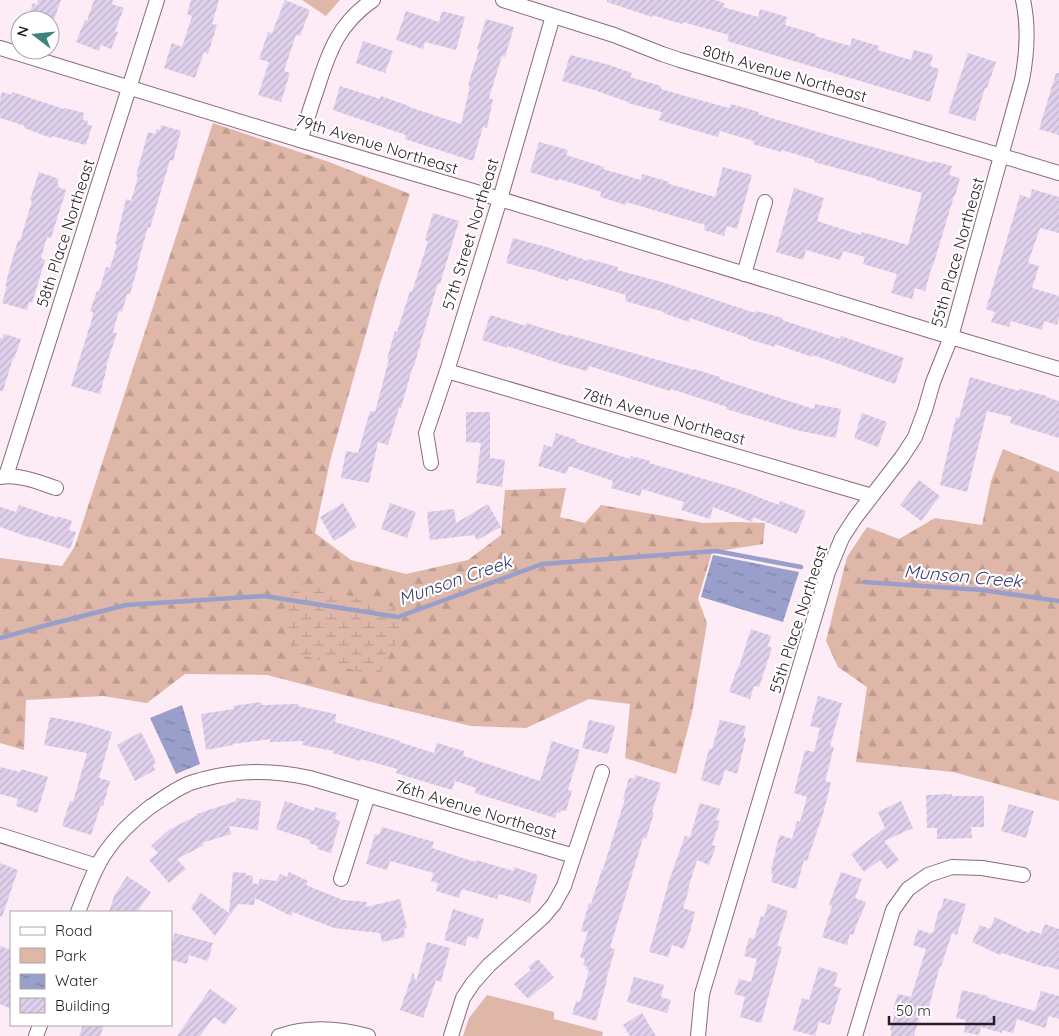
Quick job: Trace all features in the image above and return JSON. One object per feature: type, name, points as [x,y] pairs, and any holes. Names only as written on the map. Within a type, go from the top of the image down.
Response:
[{"type":"street","name":"58th Place Northeast","points":[[3,477],[157,0]]},
{"type":"street","points":[[300,140],[327,57],[334,42],[343,28],[360,10],[373,0]]},
{"type":"street","name":"80th Avenue Northeast","points":[[503,0],[614,35],[680,60],[1059,173]]},
{"type":"street","name":"55th Place Northeast","points":[[698,1036],[702,994],[828,572],[842,538],[915,437],[933,382],[951,337],[1026,63],[1026,21],[1023,0]]},
{"type":"street","name":"57th Street Northeast","points":[[431,463],[426,433],[500,199],[553,16]]},
{"type":"street","name":"79th Avenue Northeast","points":[[0,48],[1059,369]]},
{"type":"street","points":[[744,274],[765,202]]},
{"type":"street","name":"78th Avenue Northeast","points":[[447,370],[872,496]]},
{"type":"street","points":[[3,477],[31,479],[56,488]]},
{"type":"street","name":"76th Avenue Northeast","points":[[97,866],[116,838],[135,818],[185,785],[216,776],[261,771],[289,773],[310,778],[574,856]]},
{"type":"street","points":[[451,1036],[464,998],[473,983],[489,966],[543,918],[554,904],[564,886],[602,772]]},
{"type":"street","points":[[341,880],[368,795]]},
{"type":"street","points":[[0,835],[97,866],[78,911]]},
{"type":"street","points":[[855,1036],[893,910],[908,889],[928,875],[952,867],[982,868],[1023,875]]},
{"type":"street","points":[[280,1036],[308,1029],[335,1029],[368,1036]]},
{"type":"green space","points":[[302,0],[340,0],[326,16]]},
{"type":"green space","points":[[213,123],[329,162],[410,194],[380,284],[330,461],[315,533],[351,560],[406,574],[468,560],[501,535],[505,490],[566,488],[560,517],[585,523],[601,505],[703,523],[765,523],[763,544],[712,552],[698,599],[707,623],[692,713],[676,774],[625,758],[630,704],[589,699],[526,728],[471,726],[267,675],[185,674],[147,703],[103,696],[26,700],[24,750],[0,743],[0,558],[62,566],[75,546]]},
{"type":"green space","points":[[1003,449],[1059,472],[1059,801],[953,772],[856,762],[867,687],[838,667],[826,641],[847,557],[867,527],[899,539],[935,518],[982,525],[991,481]]},
{"type":"green space","points":[[297,582],[393,607],[406,627],[377,677],[295,653],[286,612]]},
{"type":"green space","points":[[487,995],[554,1012],[554,1019],[603,1032],[602,1036],[463,1036],[469,1018]]},
{"type":"water","points":[[713,555],[799,572],[783,622],[701,597]]},
{"type":"water","points":[[182,705],[200,764],[176,774],[150,718]]},
{"type":"building","points":[[38,0],[61,0],[58,10],[31,10],[33,3],[37,5]]},
{"type":"building","points":[[94,0],[113,0],[112,4],[124,8],[115,31],[118,32],[111,49],[101,45],[99,51],[76,42],[85,20],[87,21]]},
{"type":"building","points":[[191,0],[219,0],[212,24],[217,25],[208,54],[204,52],[195,78],[164,68],[172,43],[182,47],[192,16],[187,14]]},
{"type":"building","points":[[285,0],[310,10],[300,36],[296,35],[284,71],[290,73],[281,102],[258,95],[269,62],[259,59],[268,32],[272,33]]},
{"type":"building","points":[[607,0],[715,0],[724,3],[723,7],[758,17],[760,9],[787,17],[785,25],[850,46],[852,38],[879,46],[878,50],[911,60],[914,50],[933,55],[930,66],[939,69],[930,102],[727,41],[729,35],[683,22],[682,24],[652,15],[652,17],[607,2]]},
{"type":"building","points":[[406,11],[439,22],[442,11],[465,17],[456,50],[425,42],[423,49],[396,40]]},
{"type":"building","points":[[486,19],[514,27],[505,57],[502,56],[489,98],[493,99],[487,128],[483,127],[473,161],[405,139],[406,135],[333,110],[340,86],[380,99],[381,96],[461,124],[470,86],[468,85]]},
{"type":"building","points":[[363,41],[393,51],[385,73],[356,63]]},
{"type":"building","points":[[968,53],[996,62],[987,88],[985,88],[975,121],[948,113]]},
{"type":"building","points":[[570,55],[632,73],[630,77],[661,86],[661,89],[729,108],[731,104],[832,136],[932,163],[933,161],[952,166],[949,175],[960,178],[925,291],[915,288],[912,299],[891,293],[897,274],[863,264],[865,257],[843,251],[840,260],[806,250],[803,260],[776,252],[794,188],[824,198],[817,221],[861,235],[862,232],[908,245],[922,193],[814,162],[815,160],[782,150],[781,152],[753,144],[754,141],[720,131],[718,137],[659,120],[662,112],[562,81]]},
{"type":"building","points":[[1056,73],[1059,73],[1059,135],[1039,129]]},
{"type":"building","points":[[2,92],[12,95],[12,92],[64,109],[84,113],[83,120],[88,121],[87,124],[92,126],[86,145],[52,136],[51,138],[24,128],[25,126],[0,118]]},
{"type":"building","points":[[161,125],[181,131],[173,161],[170,160],[150,228],[148,227],[130,294],[127,294],[122,312],[119,311],[113,332],[117,333],[106,366],[100,394],[71,386],[92,319],[93,312],[90,311],[97,291],[99,292],[106,267],[110,268],[117,245],[115,244],[126,199],[131,201],[148,132],[155,134],[157,129],[160,130]]},
{"type":"building","points":[[539,142],[568,150],[566,155],[604,167],[603,169],[641,180],[642,174],[715,197],[723,167],[752,175],[737,229],[727,226],[724,236],[704,230],[705,225],[626,202],[626,205],[600,197],[601,192],[530,172]]},
{"type":"building","points":[[39,172],[59,179],[58,187],[66,190],[51,238],[47,237],[41,258],[45,260],[32,303],[29,302],[27,310],[2,303],[9,271],[18,240],[20,241]]},
{"type":"building","points":[[1032,189],[1059,197],[1059,233],[1040,228],[1028,263],[1039,266],[1032,288],[1059,296],[1059,318],[1057,325],[1044,321],[1042,330],[1011,321],[1009,327],[991,322],[995,312],[986,309],[1020,195],[1030,198]]},
{"type":"building","points":[[433,213],[459,221],[440,284],[438,283],[401,408],[399,408],[388,445],[378,442],[369,483],[341,478],[346,451],[358,453],[370,411],[375,412],[395,331],[397,332],[410,291],[412,292],[428,241],[425,240]]},
{"type":"building","points":[[513,238],[588,261],[589,259],[618,267],[617,270],[662,282],[755,313],[756,311],[783,318],[782,320],[840,339],[841,336],[904,358],[895,384],[813,355],[812,357],[775,344],[775,347],[748,339],[690,318],[689,322],[664,312],[625,301],[626,295],[569,278],[568,281],[506,263]]},
{"type":"building","points":[[490,315],[694,369],[814,409],[815,404],[841,409],[836,438],[800,431],[726,409],[727,407],[671,389],[670,391],[589,366],[587,371],[482,340]]},
{"type":"building","points":[[4,334],[21,339],[3,391],[0,391],[0,338],[2,339]]},
{"type":"building","points":[[970,377],[1019,391],[1020,389],[1047,396],[1059,401],[1059,438],[1010,423],[1012,417],[987,411],[967,492],[940,485],[956,417],[959,418]]},
{"type":"building","points":[[466,412],[490,412],[490,458],[505,460],[502,487],[476,483],[481,443],[466,442]]},
{"type":"building","points":[[862,413],[887,422],[878,447],[854,438]]},
{"type":"building","points":[[556,433],[577,440],[576,442],[630,459],[631,456],[650,461],[649,463],[735,488],[779,505],[780,501],[806,511],[797,534],[753,517],[752,522],[713,507],[710,519],[681,510],[684,502],[642,489],[640,496],[611,488],[613,481],[569,466],[566,474],[538,466],[544,445],[552,447]]},
{"type":"building","points":[[919,480],[940,496],[921,521],[900,505]]},
{"type":"building","points":[[343,503],[357,527],[334,541],[320,517]]},
{"type":"building","points":[[390,503],[416,512],[407,538],[381,529]]},
{"type":"building","points":[[488,504],[501,527],[477,540],[474,535],[430,540],[427,512],[454,509],[456,523]]},
{"type":"building","points":[[19,505],[72,521],[69,530],[76,532],[70,549],[0,527],[0,507],[16,512]]},
{"type":"building","points":[[751,629],[771,636],[768,646],[772,648],[759,687],[754,686],[750,699],[729,692]]},
{"type":"building","points":[[818,696],[842,703],[830,746],[834,747],[825,781],[831,783],[823,814],[807,861],[804,860],[796,889],[771,882],[773,875],[771,870],[780,835],[792,839],[797,821],[800,822],[807,797],[794,793],[805,750],[814,752],[820,728],[810,726]]},
{"type":"building","points":[[261,702],[262,705],[298,704],[298,706],[336,714],[335,722],[434,753],[437,743],[464,751],[463,756],[540,781],[552,741],[580,750],[568,790],[572,791],[566,811],[561,810],[560,813],[557,812],[555,818],[475,793],[476,788],[455,781],[452,790],[396,773],[397,769],[361,759],[360,761],[333,753],[334,751],[302,745],[303,741],[270,742],[270,739],[206,750],[201,714],[234,709],[233,706]]},
{"type":"building","points":[[50,717],[82,723],[112,732],[99,778],[110,781],[103,806],[101,805],[91,835],[62,826],[70,801],[73,802],[87,753],[44,745]]},
{"type":"building","points":[[589,720],[615,726],[608,754],[582,748]]},
{"type":"building","points":[[720,720],[746,726],[743,737],[746,738],[737,774],[725,770],[720,786],[701,780],[709,749],[712,749]]},
{"type":"building","points":[[141,732],[156,764],[153,765],[155,770],[135,781],[117,745]]},
{"type":"building","points":[[0,767],[20,772],[21,769],[48,777],[37,813],[16,806],[18,799],[0,794]]},
{"type":"building","points":[[636,775],[661,783],[646,839],[643,838],[610,948],[615,949],[596,1021],[572,1014],[576,1001],[580,1002],[589,970],[586,970],[587,966],[583,965],[585,959],[580,957],[588,932],[581,931],[625,799],[623,799],[629,778],[634,779]]},
{"type":"building","points":[[952,794],[952,796],[984,796],[984,827],[971,827],[972,838],[937,839],[937,828],[927,828],[926,795]]},
{"type":"building","points":[[237,798],[261,801],[258,830],[229,826],[231,834],[202,843],[204,845],[177,859],[186,869],[169,883],[149,860],[158,853],[151,846],[170,829],[197,814],[236,801]]},
{"type":"building","points":[[285,801],[314,811],[315,807],[337,813],[335,819],[340,821],[331,853],[317,849],[318,846],[309,843],[310,840],[276,829]]},
{"type":"building","points":[[901,801],[913,828],[884,841],[899,860],[887,869],[880,860],[864,872],[851,854],[885,828],[878,812]]},
{"type":"building","points":[[700,803],[720,809],[716,820],[720,821],[712,845],[716,846],[709,865],[697,860],[688,889],[683,908],[695,912],[690,932],[684,949],[672,945],[668,957],[649,952],[670,878],[685,836],[690,837]]},
{"type":"building","points":[[1009,804],[1034,811],[1026,838],[1001,831]]},
{"type":"building","points":[[382,827],[434,842],[432,848],[475,862],[476,860],[513,871],[514,867],[538,875],[530,903],[499,894],[497,899],[462,889],[459,898],[436,891],[438,883],[431,881],[434,873],[390,861],[387,870],[366,864],[375,834],[379,835]]},
{"type":"building","points":[[0,863],[18,870],[2,917],[0,917]]},
{"type":"building","points":[[233,872],[246,873],[246,875],[253,876],[252,883],[258,884],[260,879],[277,881],[280,874],[287,877],[289,872],[308,881],[306,885],[343,900],[367,902],[366,907],[400,899],[407,928],[404,929],[405,937],[382,942],[380,933],[334,928],[293,912],[291,916],[255,898],[254,905],[238,904],[215,936],[191,908],[201,893],[229,913]]},
{"type":"building","points":[[841,872],[862,879],[855,898],[866,902],[853,935],[850,934],[847,945],[822,937],[832,906],[829,905]]},
{"type":"building","points":[[127,876],[151,892],[138,911],[109,911],[114,896]]},
{"type":"building","points":[[944,898],[966,904],[957,935],[952,933],[940,966],[926,1018],[920,1016],[914,1036],[891,1036],[892,1031],[890,1030],[896,1010],[893,1009],[898,994],[911,997],[926,949],[913,945],[918,929],[933,933]]},
{"type":"building","points":[[768,904],[788,911],[777,946],[782,947],[761,1023],[740,1017],[745,997],[734,994],[739,979],[751,982],[757,959],[744,956],[749,938],[754,939],[761,916],[764,917]]},
{"type":"building","points":[[453,909],[484,919],[478,939],[468,936],[465,946],[444,940]]},
{"type":"building","points":[[995,917],[1029,933],[1030,930],[1041,934],[1045,924],[1059,929],[1059,970],[1002,953],[1000,955],[972,942],[980,925],[990,929]]},
{"type":"building","points":[[175,933],[213,943],[208,961],[189,955],[187,964],[172,960],[172,943]]},
{"type":"building","points":[[427,942],[450,948],[441,982],[436,980],[423,1018],[400,1010],[413,972],[416,982]]},
{"type":"building","points":[[0,946],[10,950],[10,1009],[0,1004]]},
{"type":"building","points":[[538,959],[554,977],[528,999],[514,984],[531,970],[528,967]]},
{"type":"building","points":[[819,967],[838,973],[834,986],[841,988],[830,1025],[819,1022],[815,1036],[793,1030],[802,998],[809,1000]]},
{"type":"building","points":[[634,977],[664,985],[661,997],[671,1000],[667,1013],[627,1002]]},
{"type":"building","points":[[210,989],[237,1008],[225,1025],[214,1017],[200,1036],[177,1036]]},
{"type":"building","points":[[962,990],[1035,1011],[1041,991],[1059,996],[1059,1019],[1049,1016],[1045,1028],[1017,1019],[1013,1033],[1002,1030],[1002,1033],[981,1027],[979,1035],[964,1032],[966,1020],[956,1018]]},
{"type":"building","points":[[642,1013],[656,1036],[630,1036],[623,1025]]},
{"type":"building","points":[[83,1026],[104,1026],[100,1036],[79,1036]]},
{"type":"waterway","name":"Munson Creek","points":[[0,638],[126,605],[264,596],[398,617],[542,564],[716,551],[801,567]]},
{"type":"waterway","name":"Munson Creek","points":[[864,582],[982,590],[1059,601]]}]
